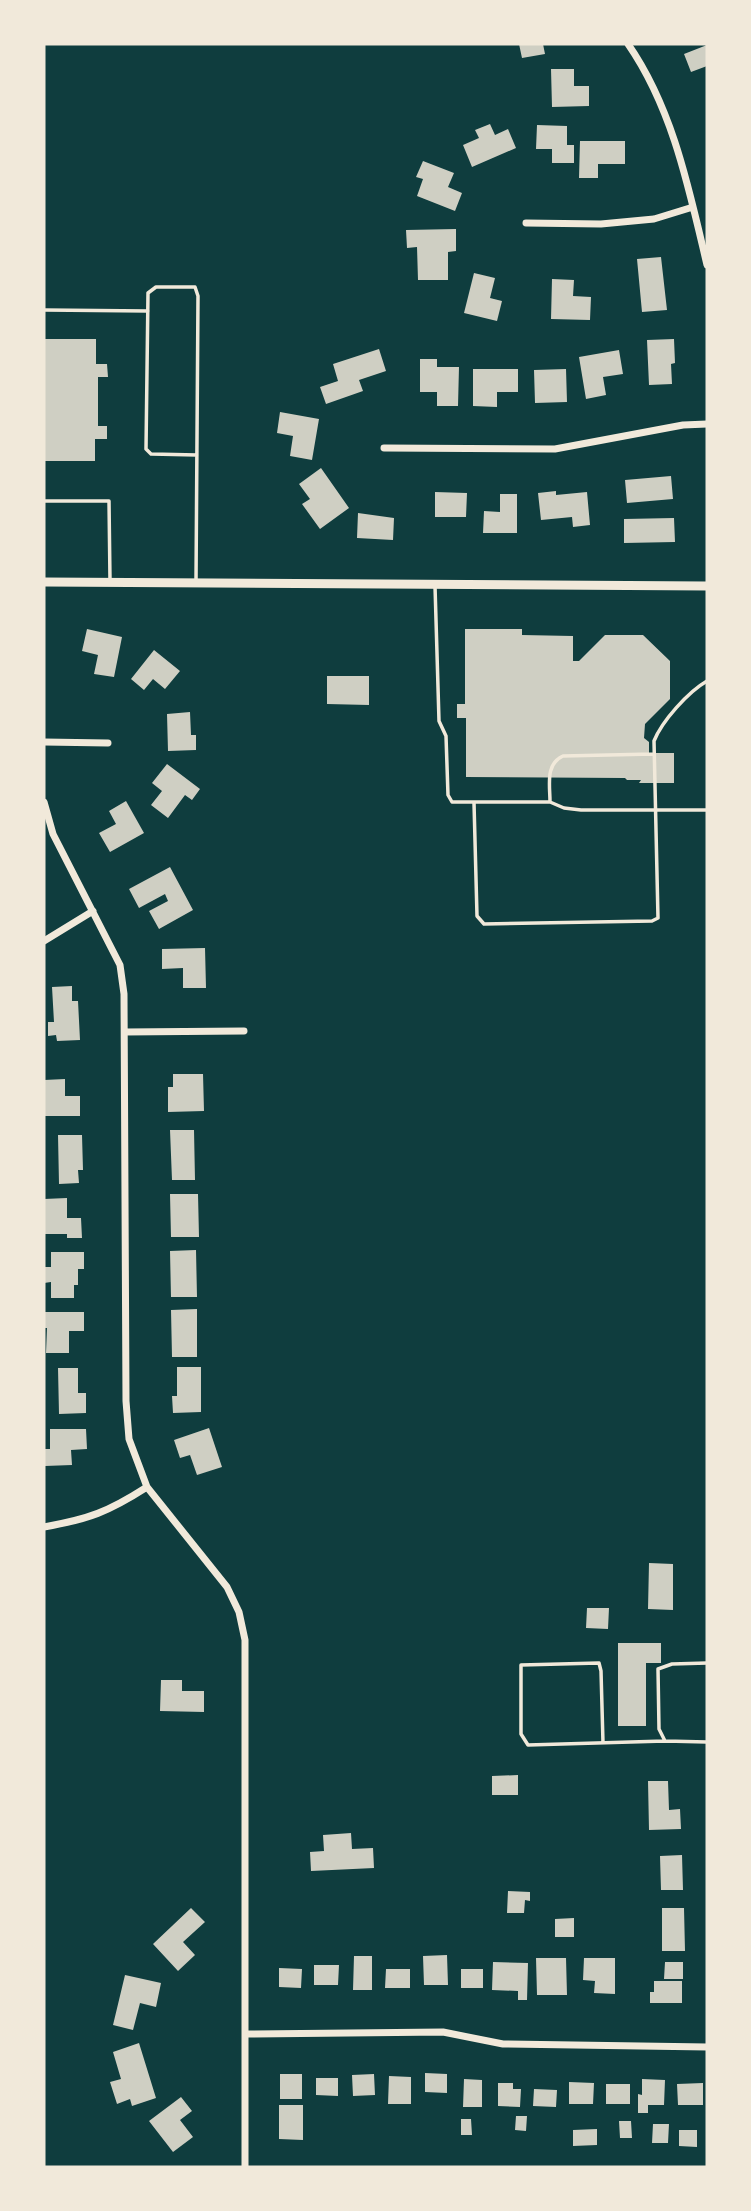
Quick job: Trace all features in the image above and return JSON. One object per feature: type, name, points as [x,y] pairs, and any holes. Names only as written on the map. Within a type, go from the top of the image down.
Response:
[{"type":"street","points":[[628,44],[652,83],[681,160],[707,265]]},
{"type":"street","points":[[526,223],[601,224],[654,219],[693,207]]},
{"type":"street","points":[[384,448],[555,449],[683,425],[707,424]]},
{"type":"street","points":[[44,582],[707,586]]},
{"type":"street","points":[[44,743],[108,743]]},
{"type":"street","points":[[44,802],[53,834],[120,965],[124,994],[126,1401],[129,1439],[147,1487],[227,1587],[240,1612],[245,1640],[246,2167]]},
{"type":"street","points":[[44,834],[53,834]]},
{"type":"street","points":[[44,942],[93,911]]},
{"type":"street","points":[[125,1032],[244,1031]]},
{"type":"street","points":[[44,1527],[84,1520],[117,1507],[147,1487]]},
{"type":"street","points":[[245,2034],[443,2032],[503,2044],[707,2048]]},
{"type":"lane","points":[[196,581],[197,455],[198,296],[195,287],[156,287],[148,293],[146,449],[151,454],[197,455]]},
{"type":"lane","points":[[44,310],[148,311]]},
{"type":"lane","points":[[44,501],[109,501],[110,582]]},
{"type":"lane","points":[[435,584],[439,721],[446,736],[448,794],[452,802],[550,802],[564,808],[581,810],[707,810]]},
{"type":"lane","points":[[474,803],[477,916],[484,924],[652,921],[658,918],[654,741],[660,727],[698,686],[707,681]]},
{"type":"lane","points":[[550,802],[551,765],[555,759],[563,756],[653,754]]},
{"type":"lane","points":[[603,1743],[599,1663],[520,1665],[520,1734],[528,1745],[707,1742]]},
{"type":"lane","points":[[665,1741],[659,1729],[658,1669],[671,1664],[707,1663]]},
{"type":"building","points":[[519,44],[543,44],[545,54],[522,58]]},
{"type":"building","points":[[707,45],[707,66],[691,72],[684,54]]},
{"type":"building","points":[[551,69],[574,69],[574,86],[589,86],[589,106],[552,107]]},
{"type":"building","points":[[490,124],[495,135],[508,129],[516,148],[472,167],[463,145],[479,138],[475,130]]},
{"type":"building","points":[[537,125],[567,126],[567,145],[574,145],[574,163],[552,163],[552,149],[536,149]]},
{"type":"building","points":[[580,141],[625,141],[625,164],[598,164],[598,178],[579,178]]},
{"type":"building","points":[[423,161],[454,173],[448,187],[462,193],[455,211],[417,196],[423,179],[416,177]]},
{"type":"building","points":[[456,229],[456,251],[448,252],[448,280],[418,280],[417,247],[407,248],[406,230]]},
{"type":"building","points":[[661,257],[667,310],[642,312],[637,259]]},
{"type":"building","points":[[474,273],[495,278],[490,298],[502,301],[497,321],[464,313]]},
{"type":"building","points":[[552,279],[574,280],[573,296],[591,297],[590,320],[551,319]]},
{"type":"building","points":[[44,339],[96,339],[96,364],[107,364],[108,377],[98,377],[98,426],[107,426],[107,439],[95,439],[95,461],[44,461]]},
{"type":"building","points":[[674,339],[672,384],[649,385],[647,340]]},
{"type":"building","points":[[379,349],[386,371],[359,380],[363,391],[326,404],[320,387],[338,381],[333,364]]},
{"type":"building","points":[[619,350],[623,374],[603,377],[606,395],[586,399],[579,357]]},
{"type":"building","points":[[420,359],[437,359],[437,367],[459,367],[458,406],[437,406],[437,392],[420,392]]},
{"type":"building","points":[[473,369],[518,369],[518,392],[497,392],[497,407],[473,406]]},
{"type":"building","points":[[566,369],[567,402],[535,403],[534,370]]},
{"type":"building","points":[[280,412],[319,419],[312,460],[290,456],[293,436],[277,433]]},
{"type":"building","points":[[321,468],[349,508],[320,529],[302,504],[310,499],[299,484]]},
{"type":"building","points":[[671,476],[673,499],[627,503],[625,480]]},
{"type":"building","points":[[556,491],[556,495],[587,492],[590,525],[573,527],[572,517],[541,520],[538,493]]},
{"type":"building","points":[[435,492],[467,493],[466,517],[435,517]]},
{"type":"building","points":[[500,494],[517,494],[517,533],[483,533],[484,511],[500,512]]},
{"type":"building","points":[[358,513],[394,518],[393,540],[357,538]]},
{"type":"building","points":[[674,518],[675,542],[624,543],[624,519]]},
{"type":"building","points":[[87,629],[122,637],[114,677],[94,674],[98,655],[82,651]]},
{"type":"building","points":[[465,629],[522,629],[522,635],[573,636],[573,661],[579,661],[605,635],[643,635],[670,661],[670,699],[645,724],[644,738],[649,742],[649,753],[674,753],[674,783],[639,783],[641,780],[625,778],[466,777],[466,718],[457,718],[457,704],[465,704]]},
{"type":"building","points":[[154,650],[180,671],[165,689],[153,679],[144,690],[131,679]]},
{"type":"building","points":[[327,676],[369,676],[369,705],[327,704]]},
{"type":"building","points":[[190,712],[191,735],[196,735],[196,750],[168,751],[167,714]]},
{"type":"building","points":[[167,764],[200,789],[192,800],[185,795],[168,818],[151,805],[162,791],[152,783]]},
{"type":"building","points":[[126,801],[144,833],[110,852],[99,833],[116,824],[109,811]]},
{"type":"building","points":[[170,867],[193,910],[159,929],[149,911],[168,901],[165,894],[139,908],[129,889]]},
{"type":"building","points":[[205,948],[206,988],[183,988],[183,968],[162,969],[162,949]]},
{"type":"building","points":[[72,986],[72,1001],[78,1001],[80,1040],[57,1041],[56,1035],[48,1036],[48,1022],[54,1022],[52,987]]},
{"type":"building","points":[[173,1074],[203,1074],[204,1111],[168,1112],[168,1087],[173,1087]]},
{"type":"building","points":[[65,1079],[65,1096],[80,1096],[80,1116],[44,1116],[44,1080]]},
{"type":"building","points":[[170,1130],[194,1130],[195,1180],[172,1180]]},
{"type":"building","points":[[58,1135],[82,1135],[83,1170],[78,1170],[79,1183],[59,1184]]},
{"type":"building","points":[[170,1194],[198,1194],[199,1237],[171,1237]]},
{"type":"building","points":[[67,1198],[67,1218],[81,1218],[82,1238],[67,1238],[67,1234],[44,1234],[44,1199]]},
{"type":"building","points":[[196,1250],[197,1297],[171,1297],[170,1251]]},
{"type":"building","points":[[51,1252],[84,1252],[84,1269],[78,1269],[78,1285],[74,1285],[74,1298],[51,1298],[51,1282],[44,1283],[44,1267],[51,1267]]},
{"type":"building","points":[[197,1309],[197,1357],[172,1357],[171,1310]]},
{"type":"building","points":[[44,1312],[84,1312],[84,1331],[69,1331],[69,1353],[46,1353],[47,1328],[44,1328]]},
{"type":"building","points":[[177,1367],[201,1367],[201,1412],[173,1413],[172,1396],[177,1396]]},
{"type":"building","points":[[58,1368],[78,1368],[78,1393],[86,1393],[86,1413],[59,1414]]},
{"type":"building","points":[[209,1428],[222,1467],[197,1475],[190,1455],[180,1458],[174,1440]]},
{"type":"building","points":[[50,1429],[86,1429],[87,1449],[71,1450],[72,1465],[45,1466],[44,1449],[50,1449]]},
{"type":"building","points":[[649,1563],[673,1564],[673,1610],[648,1609]]},
{"type":"building","points":[[587,1608],[609,1608],[608,1629],[586,1628]]},
{"type":"building","points":[[618,1643],[661,1643],[661,1663],[646,1663],[646,1726],[618,1726]]},
{"type":"building","points":[[161,1680],[182,1680],[182,1691],[204,1691],[204,1712],[160,1711]]},
{"type":"building","points":[[518,1775],[518,1795],[492,1795],[492,1776]]},
{"type":"building","points":[[648,1781],[668,1781],[669,1810],[680,1809],[681,1829],[649,1830]]},
{"type":"building","points":[[351,1833],[352,1849],[373,1848],[374,1868],[311,1871],[310,1852],[324,1851],[323,1835]]},
{"type":"building","points":[[682,1855],[683,1890],[661,1890],[660,1856]]},
{"type":"building","points":[[508,1891],[530,1892],[530,1901],[525,1900],[524,1913],[507,1913]]},
{"type":"building","points":[[191,1908],[205,1922],[183,1942],[195,1955],[178,1971],[153,1944]]},
{"type":"building","points":[[662,1908],[684,1908],[685,1951],[662,1951]]},
{"type":"building","points":[[574,1918],[574,1937],[555,1937],[555,1919]]},
{"type":"building","points":[[447,1955],[448,1985],[424,1985],[423,1956]]},
{"type":"building","points":[[354,1956],[372,1956],[372,1990],[353,1990]]},
{"type":"building","points":[[536,1958],[566,1958],[567,1995],[537,1995]]},
{"type":"building","points":[[584,1958],[615,1958],[615,1994],[594,1993],[595,1981],[583,1980]]},
{"type":"building","points":[[493,1962],[528,1963],[527,2000],[518,2000],[518,1991],[492,1990]]},
{"type":"building","points":[[665,1962],[683,1962],[683,1979],[664,1979]]},
{"type":"building","points":[[314,1965],[339,1965],[338,1985],[314,1985]]},
{"type":"building","points":[[279,1968],[302,1969],[301,1988],[279,1987]]},
{"type":"building","points":[[386,1969],[410,1969],[410,1988],[385,1988]]},
{"type":"building","points":[[461,1969],[483,1969],[483,1988],[461,1988]]},
{"type":"building","points":[[125,1975],[161,1983],[156,2007],[140,2003],[133,2030],[113,2025]]},
{"type":"building","points":[[654,1981],[682,1981],[682,2003],[650,2003]]},
{"type":"building","points":[[139,2043],[156,2098],[132,2106],[130,2099],[117,2104],[110,2082],[121,2079],[113,2052]]},
{"type":"building","points":[[425,2073],[447,2074],[447,2093],[425,2092]]},
{"type":"building","points":[[280,2074],[302,2074],[302,2099],[280,2099]]},
{"type":"building","points":[[374,2074],[375,2095],[353,2096],[352,2075]]},
{"type":"building","points":[[389,2076],[411,2077],[411,2104],[388,2104]]},
{"type":"building","points":[[316,2078],[338,2078],[338,2096],[316,2095]]},
{"type":"building","points":[[464,2079],[482,2080],[482,2107],[463,2107]]},
{"type":"building","points":[[642,2079],[665,2080],[664,2105],[648,2105],[648,2113],[638,2113],[638,2094],[642,2095]]},
{"type":"building","points":[[569,2082],[594,2083],[593,2104],[569,2104]]},
{"type":"building","points":[[498,2083],[513,2083],[513,2089],[521,2089],[520,2107],[498,2106]]},
{"type":"building","points":[[703,2083],[703,2105],[678,2105],[677,2084]]},
{"type":"building","points":[[606,2084],[630,2084],[630,2104],[606,2104]]},
{"type":"building","points":[[534,2089],[557,2090],[556,2107],[533,2106]]},
{"type":"building","points":[[181,2097],[192,2111],[180,2120],[193,2137],[173,2152],[149,2121]]},
{"type":"building","points":[[279,2105],[303,2105],[303,2140],[279,2139]]},
{"type":"building","points":[[516,2116],[527,2116],[526,2131],[515,2130]]},
{"type":"building","points":[[461,2119],[471,2119],[472,2135],[461,2135]]},
{"type":"building","points":[[619,2121],[631,2121],[632,2138],[620,2138]]},
{"type":"building","points":[[653,2124],[669,2124],[668,2143],[652,2143]]},
{"type":"building","points":[[597,2129],[597,2145],[573,2146],[573,2130]]},
{"type":"building","points":[[679,2130],[697,2130],[697,2147],[679,2146]]}]
